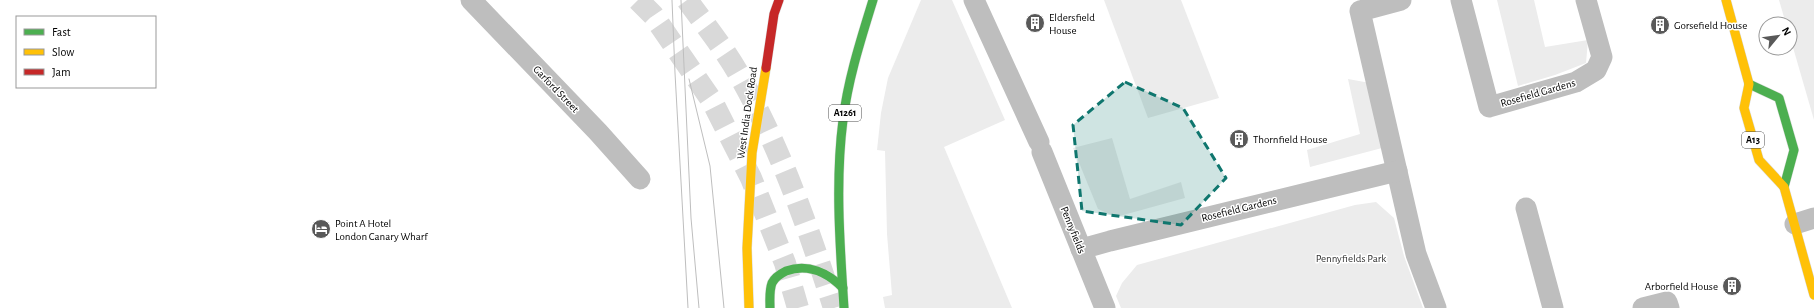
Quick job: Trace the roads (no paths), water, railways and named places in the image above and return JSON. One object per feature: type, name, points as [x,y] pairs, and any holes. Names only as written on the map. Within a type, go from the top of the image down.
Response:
[{"type":"highway","name":"West India Dock Road","points":[[750,308],[748,230],[752,153],[774,14],[779,0]]},
{"type":"highway","name":"A1261","points":[[844,308],[839,179],[841,138],[848,92],[859,46],[873,0]]},
{"type":"highway","name":"A13","points":[[1726,0],[1749,84],[1744,108],[1760,160],[1784,187],[1804,221],[1814,295]]},
{"type":"highway","points":[[1749,84],[1779,98],[1794,150],[1784,187]]},
{"type":"highway","points":[[770,308],[770,293],[774,280],[783,272],[799,267],[812,268],[829,275],[843,288]]},
{"type":"street","name":"Garford Street","points":[[471,0],[598,132],[640,179]]},
{"type":"street","name":"Pennyfields","points":[[974,0],[1040,147],[1105,308]]},
{"type":"street","points":[[1401,0],[1360,12],[1416,254],[1436,308]]},
{"type":"street","name":"Rosefield Gardens","points":[[1461,0],[1489,107],[1576,82],[1596,70],[1602,57],[1586,0]]},
{"type":"street","name":"Rosefield Gardens","points":[[1081,249],[1160,228],[1397,171]]},
{"type":"street","points":[[1526,208],[1553,308]]},
{"type":"street","points":[[1643,308],[1667,302],[1669,308]]},
{"type":"tunnel","points":[[638,0],[653,15],[712,101],[751,178],[785,263],[798,308]]},
{"type":"tunnel","points":[[687,0],[730,59],[770,135],[794,192],[834,308]]},
{"type":"tram line","points":[[672,0],[688,308]]},
{"type":"tram line","points":[[681,0],[691,218],[699,308]]},
{"type":"tram line","points":[[689,79],[710,166],[724,308]]},
{"type":"place","name":"Eldersfield House","points":[[1035,23]]},
{"type":"place","name":"Gorsefield House","points":[[1660,25]]},
{"type":"place","name":"Thornfield House","points":[[1239,139]]},
{"type":"place","name":"Point A Hotel London Canary Wharf","points":[[321,229]]},
{"type":"place","name":"Arborfield House","points":[[1732,286]]},
{"type":"park label","name":"Pennyfields Park","points":[[1351,258]]}]
